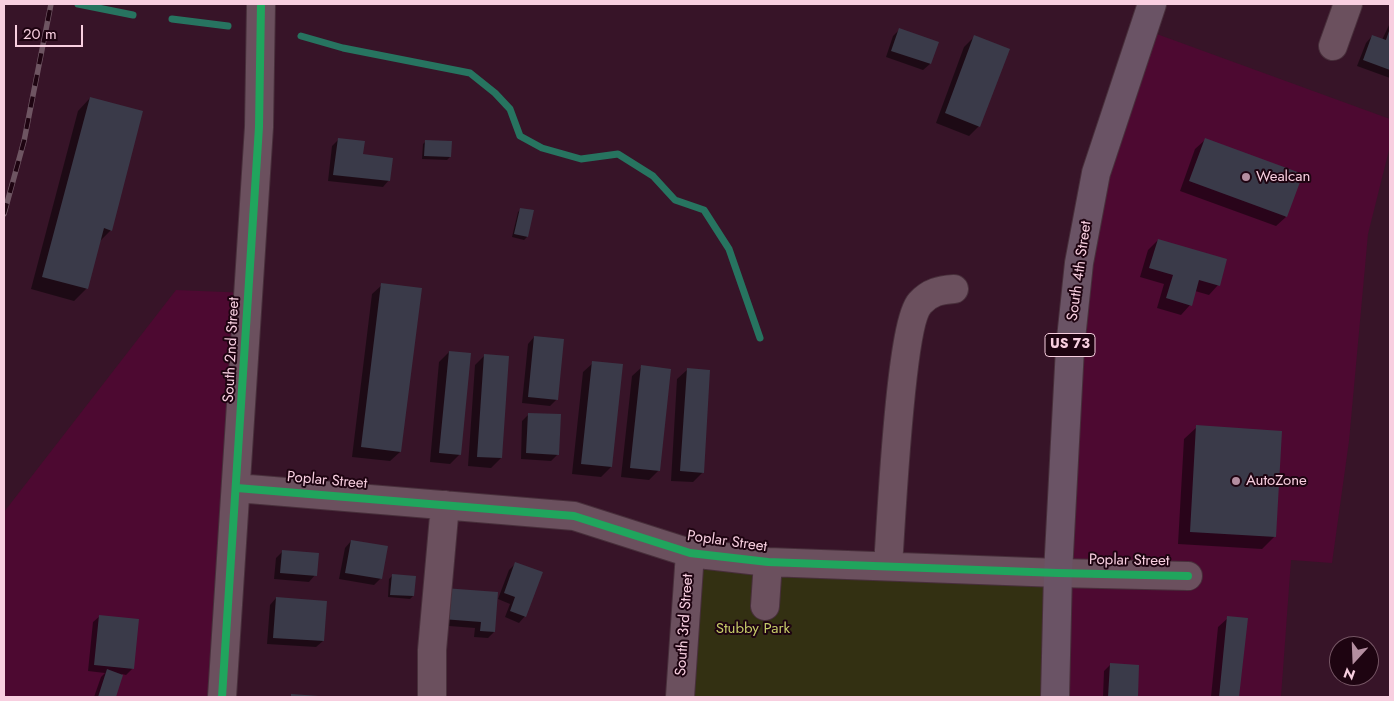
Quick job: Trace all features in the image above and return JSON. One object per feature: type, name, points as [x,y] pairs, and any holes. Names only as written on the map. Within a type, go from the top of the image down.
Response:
[{"type":"highway","name":"South 4th Street","points":[[1055,697],[1058,573],[1070,348],[1079,263],[1096,173],[1152,4]]},
{"type":"street","name":"South 2nd Street","points":[[222,697],[237,488],[258,127],[261,4]]},
{"type":"street","points":[[1333,46],[1348,4]]},
{"type":"street","points":[[888,566],[905,363],[911,325],[919,304],[935,291],[954,289]]},
{"type":"street","name":"Poplar Street","points":[[237,488],[574,516],[690,552],[768,562],[1188,576]]},
{"type":"street","points":[[432,697],[432,650],[445,505]]},
{"type":"street","name":"South 3rd Street","points":[[680,697],[690,552]]},
{"type":"street","points":[[764,606],[768,562]]},
{"type":"shaded area","points":[[1143,29],[1390,119],[1390,146],[1368,234],[1349,441],[1332,563],[1291,560],[1281,697],[1055,697],[1070,348]]},
{"type":"shaded area","points":[[176,290],[249,293],[222,697],[4,697],[4,512]]},
{"type":"green space","name":"Stubby Park","points":[[690,553],[1058,573],[1055,697],[680,697]]},
{"type":"building","points":[[899,28],[939,42],[931,64],[891,51]]},
{"type":"building","points":[[1390,28],[1390,70],[1363,60],[1372,35],[1386,40]]},
{"type":"building","points":[[974,35],[1010,49],[980,127],[945,113]]},
{"type":"building","points":[[90,97],[143,111],[112,231],[104,228],[88,289],[42,277]]},
{"type":"building","points":[[338,138],[365,141],[363,154],[393,158],[390,181],[333,175]]},
{"type":"building","name":"Wealcan","points":[[1205,138],[1303,174],[1287,217],[1189,181]]},
{"type":"building","points":[[425,140],[452,141],[451,157],[424,156]]},
{"type":"building","points":[[520,208],[534,210],[528,237],[514,234]]},
{"type":"building","points":[[1158,239],[1227,259],[1220,286],[1199,280],[1192,306],[1166,298],[1173,275],[1149,268]]},
{"type":"building","points":[[381,283],[422,288],[401,452],[361,447]]},
{"type":"building","points":[[534,336],[564,339],[558,400],[528,397]]},
{"type":"building","points":[[449,351],[471,353],[461,455],[439,453]]},
{"type":"building","points":[[484,354],[509,356],[502,458],[477,457]]},
{"type":"building","points":[[592,361],[623,364],[612,467],[581,464]]},
{"type":"building","points":[[641,365],[671,369],[660,471],[630,468]]},
{"type":"building","points":[[687,368],[710,370],[704,473],[680,471]]},
{"type":"building","points":[[528,413],[561,414],[559,455],[526,453]]},
{"type":"building","name":"AutoZone","points":[[1196,425],[1282,431],[1276,537],[1190,532]]},
{"type":"building","points":[[351,540],[388,546],[382,579],[345,573]]},
{"type":"building","points":[[282,550],[319,553],[317,576],[280,573]]},
{"type":"building","points":[[515,562],[543,572],[526,617],[510,611],[515,597],[504,593]]},
{"type":"building","points":[[392,574],[416,576],[414,596],[390,595]]},
{"type":"building","points":[[444,588],[498,592],[495,632],[480,631],[481,622],[442,619]]},
{"type":"building","points":[[276,597],[327,601],[324,641],[273,638]]},
{"type":"building","points":[[99,615],[139,619],[134,669],[94,665]]},
{"type":"building","points":[[1227,616],[1248,618],[1239,697],[1219,697]]},
{"type":"building","points":[[1110,663],[1139,665],[1138,697],[1108,697]]},
{"type":"building","points":[[107,669],[123,675],[116,697],[98,697]]},
{"type":"building","points":[[291,694],[319,696],[319,697],[291,697]]},
{"type":"waterway","points":[[78,4],[133,15]]},
{"type":"waterway","points":[[172,19],[228,26]]},
{"type":"waterway","points":[[301,36],[343,48],[470,73],[495,93],[510,109],[520,136],[542,148],[581,159],[618,154],[653,176],[675,200],[704,210],[729,249],[760,338]]},
{"type":"railway","points":[[4,214],[24,141],[51,4]]},
{"type":"cycle path","points":[[222,697],[259,127],[261,4]]},
{"type":"cycle path","points":[[237,488],[574,516],[690,553],[768,562],[1188,576]]},
{"type":"place","name":"Wealcan","points":[[1246,177]]},
{"type":"place","name":"AutoZone","points":[[1236,481]]}]
